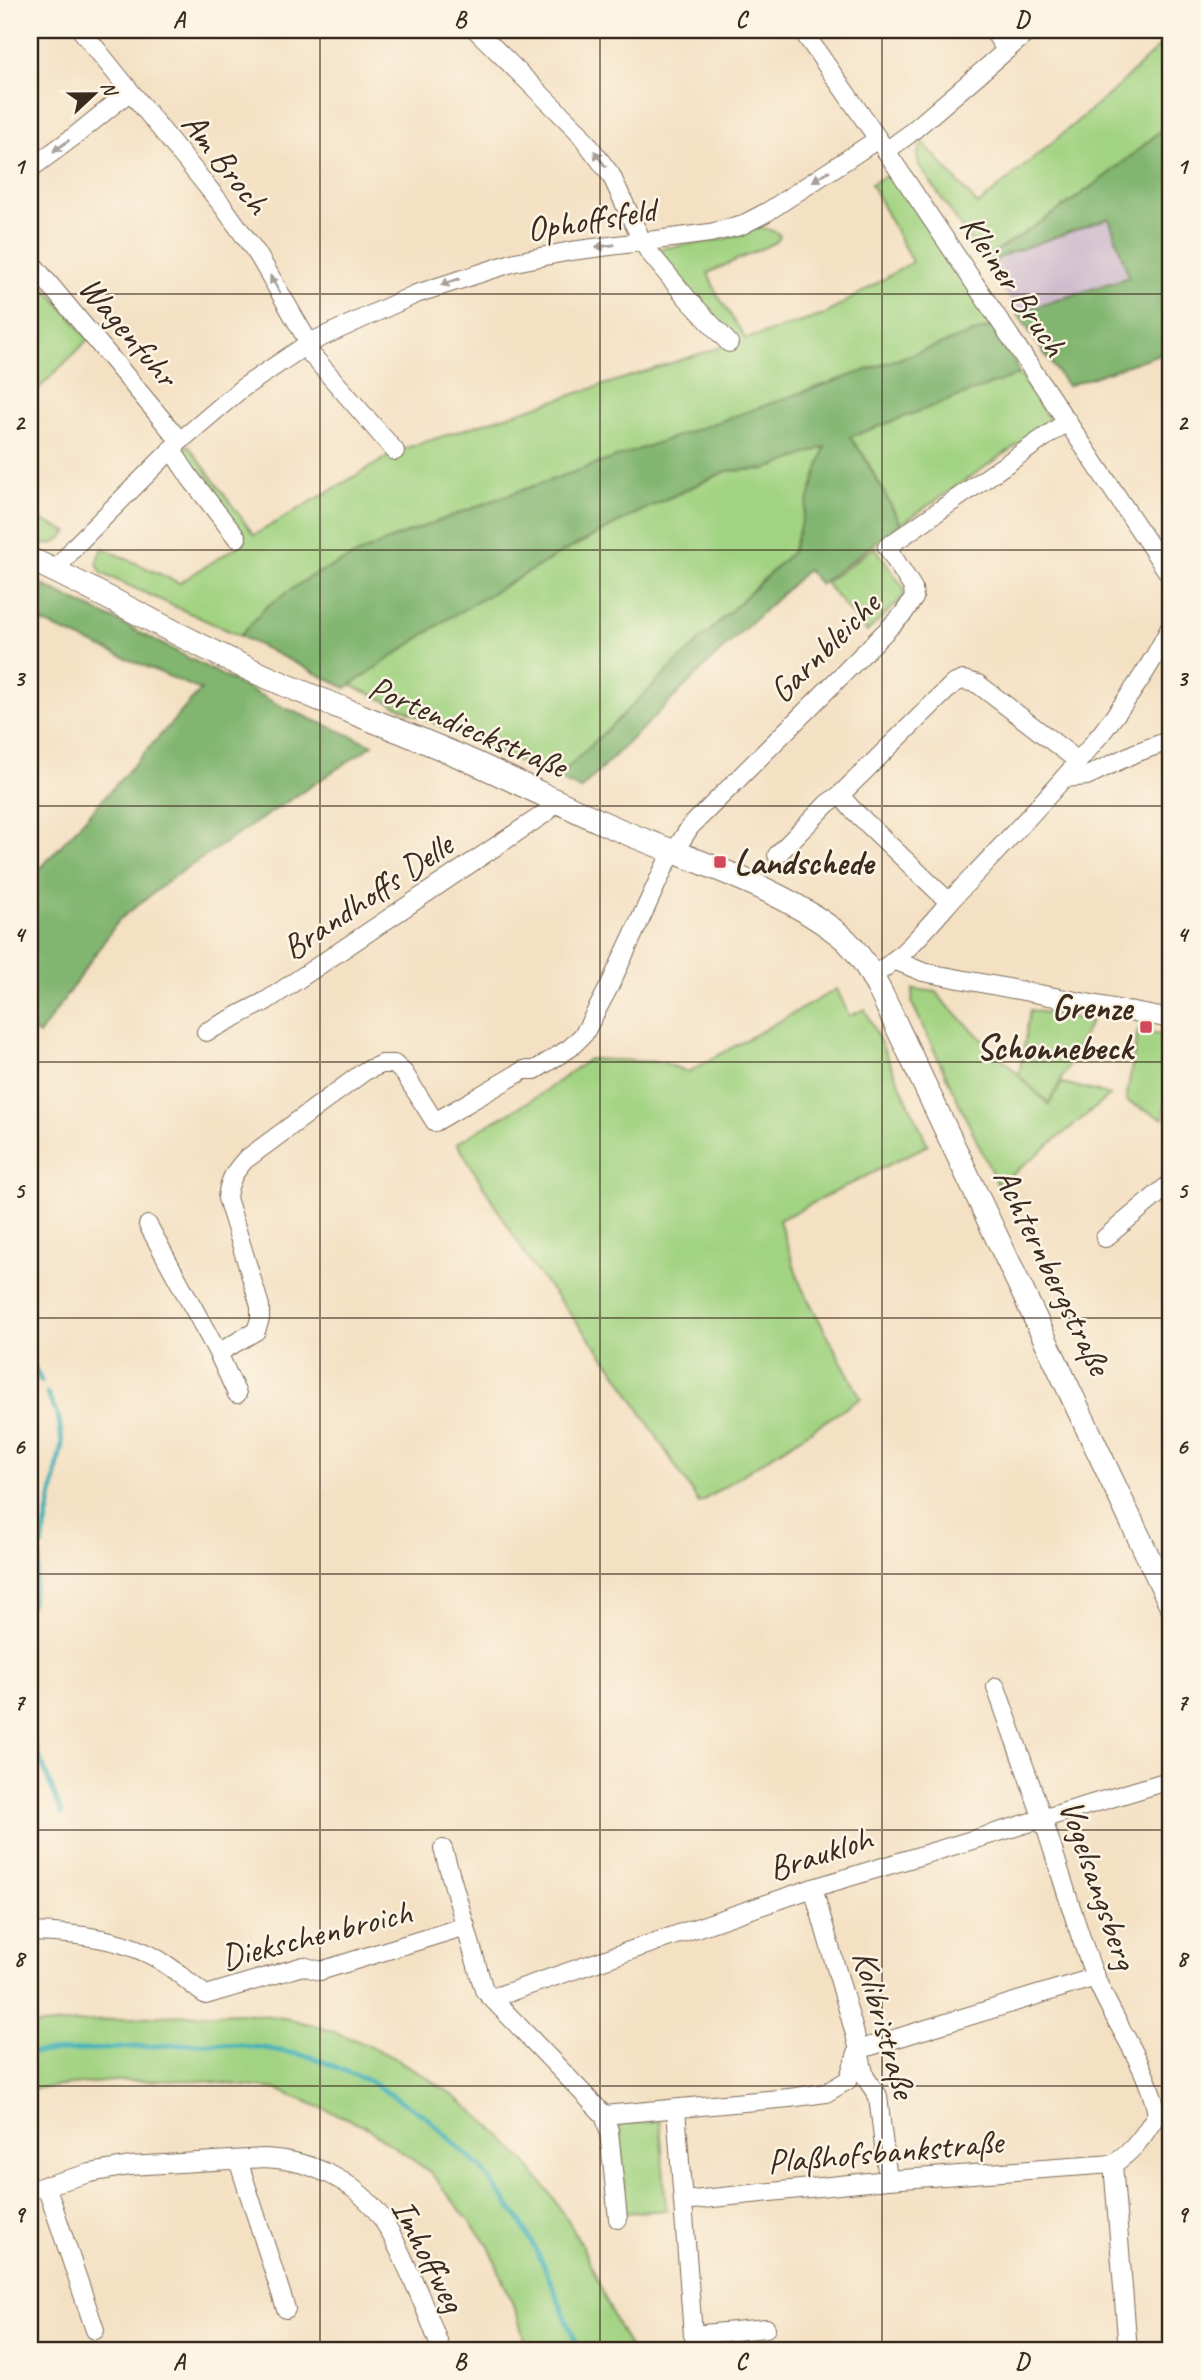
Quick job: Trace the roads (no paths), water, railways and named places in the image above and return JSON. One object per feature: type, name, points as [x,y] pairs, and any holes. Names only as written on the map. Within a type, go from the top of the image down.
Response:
[{"type":"street","name":"Am Broch","points":[[81,30],[222,205],[258,256],[307,345]]},
{"type":"street","points":[[476,30],[560,111],[601,159],[625,202],[642,241],[687,299],[729,343]]},
{"type":"street","name":"Kleiner Bruch","points":[[802,30],[1171,577]]},
{"type":"street","points":[[993,30],[1006,50]]},
{"type":"street","name":"Ophoffsfeld","points":[[55,570],[77,544],[176,445],[241,389],[307,345],[416,293],[465,276],[552,254],[710,233],[740,226],[882,145],[908,135],[1030,30]]},
{"type":"street","points":[[30,169],[130,92]]},
{"type":"street","name":"Wagenfuhr","points":[[30,261],[176,445]]},
{"type":"street","points":[[307,345],[395,451]]},
{"type":"street","name":"Garnbleiche","points":[[675,851],[690,827],[909,606],[914,598],[913,588],[887,547],[1068,421]]},
{"type":"street","points":[[176,445],[191,479],[237,538]]},
{"type":"street","name":"Portendieckstraße","points":[[30,559],[246,667],[457,755],[607,825],[675,851],[768,892],[841,936],[870,973]]},
{"type":"street","points":[[870,973],[894,960],[1065,778],[1133,687],[1160,648],[1171,626]]},
{"type":"street","points":[[777,855],[953,684],[964,680],[978,684],[1078,761]]},
{"type":"street","points":[[1065,778],[1087,776],[1135,753],[1171,740]]},
{"type":"street","points":[[840,795],[949,902]]},
{"type":"street","name":"Brandhoffs Delle","points":[[206,1032],[288,987],[547,812],[555,801]]},
{"type":"street","points":[[218,1353],[256,1331],[260,1319],[260,1306],[227,1198],[228,1183],[234,1172],[245,1160],[365,1071],[382,1064],[394,1065],[404,1073],[435,1122],[500,1083],[524,1070],[535,1070],[570,1048],[588,1027],[665,866],[675,851]]},
{"type":"street","points":[[894,960],[923,972],[1171,1019]]},
{"type":"street","name":"Achternbergstraße","points":[[870,973],[1099,1448],[1171,1605]]},
{"type":"street","points":[[1105,1238],[1171,1183]]},
{"type":"street","points":[[148,1225],[218,1353],[237,1394]]},
{"type":"street","name":"Vogelsangsberg","points":[[996,1687],[1042,1818],[1073,1918],[1096,1977],[1153,2094],[1157,2114],[1143,2137],[1124,2158],[1113,2164]]},
{"type":"street","name":"Braukloh","points":[[492,1998],[813,1888],[1171,1780]]},
{"type":"street","points":[[443,1849],[484,1990],[604,2115],[609,2131],[618,2219]]},
{"type":"street","name":"Kolibristraße","points":[[813,1888],[865,2077],[878,2096],[888,2180]]},
{"type":"street","name":"Diekschenbroich","points":[[30,1932],[55,1933],[135,1947],[166,1964],[206,1995],[303,1966],[320,1971],[466,1926]]},
{"type":"street","points":[[604,2115],[825,2093],[848,2080],[858,2050],[1096,1977]]},
{"type":"street","points":[[676,2109],[693,2335],[766,2328]]},
{"type":"street","name":"Imhoffweg","points":[[95,2330],[38,2187],[130,2166],[284,2159],[310,2166],[348,2185],[381,2217],[402,2256],[442,2350]]},
{"type":"street","points":[[238,2160],[285,2309]]},
{"type":"street","points":[[1113,2164],[1128,2350]]},
{"type":"street","name":"Plaßhofsbankstraße","points":[[683,2201],[888,2180],[1113,2164]]},
{"type":"waterway","points":[[30,1359],[41,1381]]},
{"type":"waterway","points":[[42,1545],[62,1444],[59,1419],[47,1393]]},
{"type":"waterway","points":[[30,1606],[40,1557]]},
{"type":"waterway","points":[[30,1733],[62,1814]]},
{"type":"waterway","points":[[30,2053],[208,2043],[264,2048],[312,2057],[369,2081],[425,2116],[481,2168],[520,2220],[545,2268],[579,2350]]},
{"type":"place","name":"Landschede","points":[[720,862]]},
{"type":"place","name":"Grenze Schonnebeck","points":[[1146,1027]]}]
